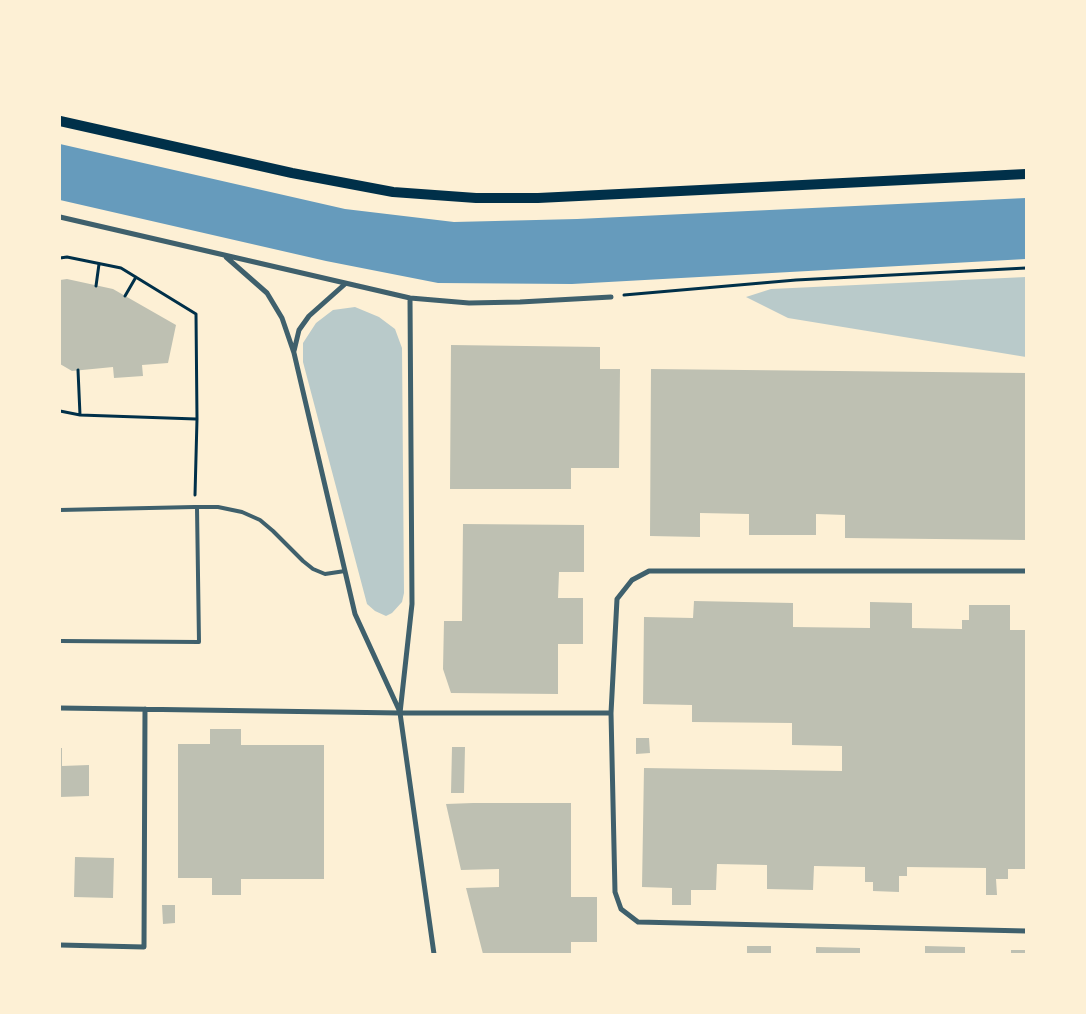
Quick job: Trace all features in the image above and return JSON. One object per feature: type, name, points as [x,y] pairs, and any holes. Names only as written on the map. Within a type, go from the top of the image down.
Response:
[{"type":"main road","points":[[60,121],[292,173],[393,192],[476,198],[538,198],[1026,174]]},
{"type":"street","points":[[60,217],[410,298],[469,303],[611,297]]},
{"type":"street","points":[[225,256],[267,293],[282,318],[294,353],[356,614],[400,713]]},
{"type":"street","points":[[294,353],[299,330],[309,316],[345,284]]},
{"type":"street","points":[[410,298],[412,604],[400,713],[434,954]]},
{"type":"street","points":[[1026,571],[649,571],[632,580],[617,599],[611,713],[615,892],[621,909],[638,922],[1026,931]]},
{"type":"street","points":[[60,708],[400,713],[611,713]]},
{"type":"street","points":[[60,945],[144,947],[145,709]]},
{"type":"lane","points":[[60,510],[196,507],[242,512],[260,520],[302,561],[313,569],[325,574],[345,572]]},
{"type":"lane","points":[[60,641],[199,642],[196,507]]},
{"type":"path","points":[[60,258],[67,257],[121,268],[196,314],[196,507]]},
{"type":"path","points":[[96,286],[100,264]]},
{"type":"path","points":[[611,297],[796,280],[1026,268]]},
{"type":"path","points":[[125,296],[136,277]]},
{"type":"path","points":[[78,370],[80,415]]},
{"type":"path","points":[[60,411],[80,415],[197,419]]},
{"type":"shaded area","points":[[1026,277],[1026,357],[788,318],[746,297],[771,289]]},
{"type":"shaded area","points":[[355,307],[379,317],[395,329],[402,348],[404,593],[402,602],[392,613],[386,616],[375,611],[367,604],[303,362],[303,343],[316,323],[333,310]]},
{"type":"water","points":[[60,144],[345,209],[454,222],[577,219],[1026,198],[1026,259],[572,284],[438,283],[326,261],[60,200]]},
{"type":"building","points":[[67,279],[113,289],[176,325],[168,363],[142,365],[143,376],[114,378],[113,367],[72,371],[60,364],[60,280]]},
{"type":"building","points":[[451,345],[600,347],[600,369],[620,369],[619,468],[571,468],[571,489],[450,489]]},
{"type":"building","points":[[651,369],[1026,373],[1026,540],[845,538],[845,515],[816,514],[816,535],[749,535],[749,514],[700,513],[700,537],[650,536]]},
{"type":"building","points":[[463,524],[584,525],[584,572],[559,572],[558,598],[583,598],[583,644],[558,644],[558,694],[451,693],[443,669],[444,621],[462,621]]},
{"type":"building","points":[[694,601],[793,603],[793,627],[870,628],[870,602],[912,603],[912,628],[962,629],[962,620],[969,620],[969,605],[1010,605],[1010,630],[1026,630],[1026,869],[1008,869],[1008,879],[996,879],[997,895],[986,895],[986,868],[907,867],[907,876],[899,876],[899,892],[873,891],[873,882],[865,882],[865,867],[814,866],[813,890],[767,889],[767,865],[717,864],[716,890],[691,890],[691,905],[672,905],[672,888],[642,887],[644,768],[842,771],[842,746],[792,745],[792,723],[692,722],[692,705],[643,704],[644,617],[693,618]]},
{"type":"building","points":[[210,729],[241,729],[241,745],[324,745],[324,879],[241,879],[241,895],[212,895],[212,878],[178,878],[178,744],[210,744]]},
{"type":"building","points":[[636,738],[649,738],[650,753],[636,754]]},
{"type":"building","points":[[452,747],[465,747],[464,793],[451,793]]},
{"type":"building","points":[[60,748],[62,748],[62,766],[89,765],[89,796],[60,797]]},
{"type":"building","points":[[571,803],[571,897],[597,897],[597,942],[571,942],[571,954],[483,954],[466,888],[499,887],[499,869],[461,870],[446,804]]},
{"type":"building","points":[[75,857],[114,858],[113,898],[74,897]]},
{"type":"building","points":[[162,905],[175,905],[175,923],[163,924]]},
{"type":"building","points":[[747,946],[771,946],[771,954],[747,954]]},
{"type":"building","points":[[925,946],[965,947],[965,954],[925,954]]},
{"type":"building","points":[[816,947],[860,948],[860,954],[816,954]]},
{"type":"building","points":[[1011,950],[1026,950],[1026,954],[1011,954]]}]
